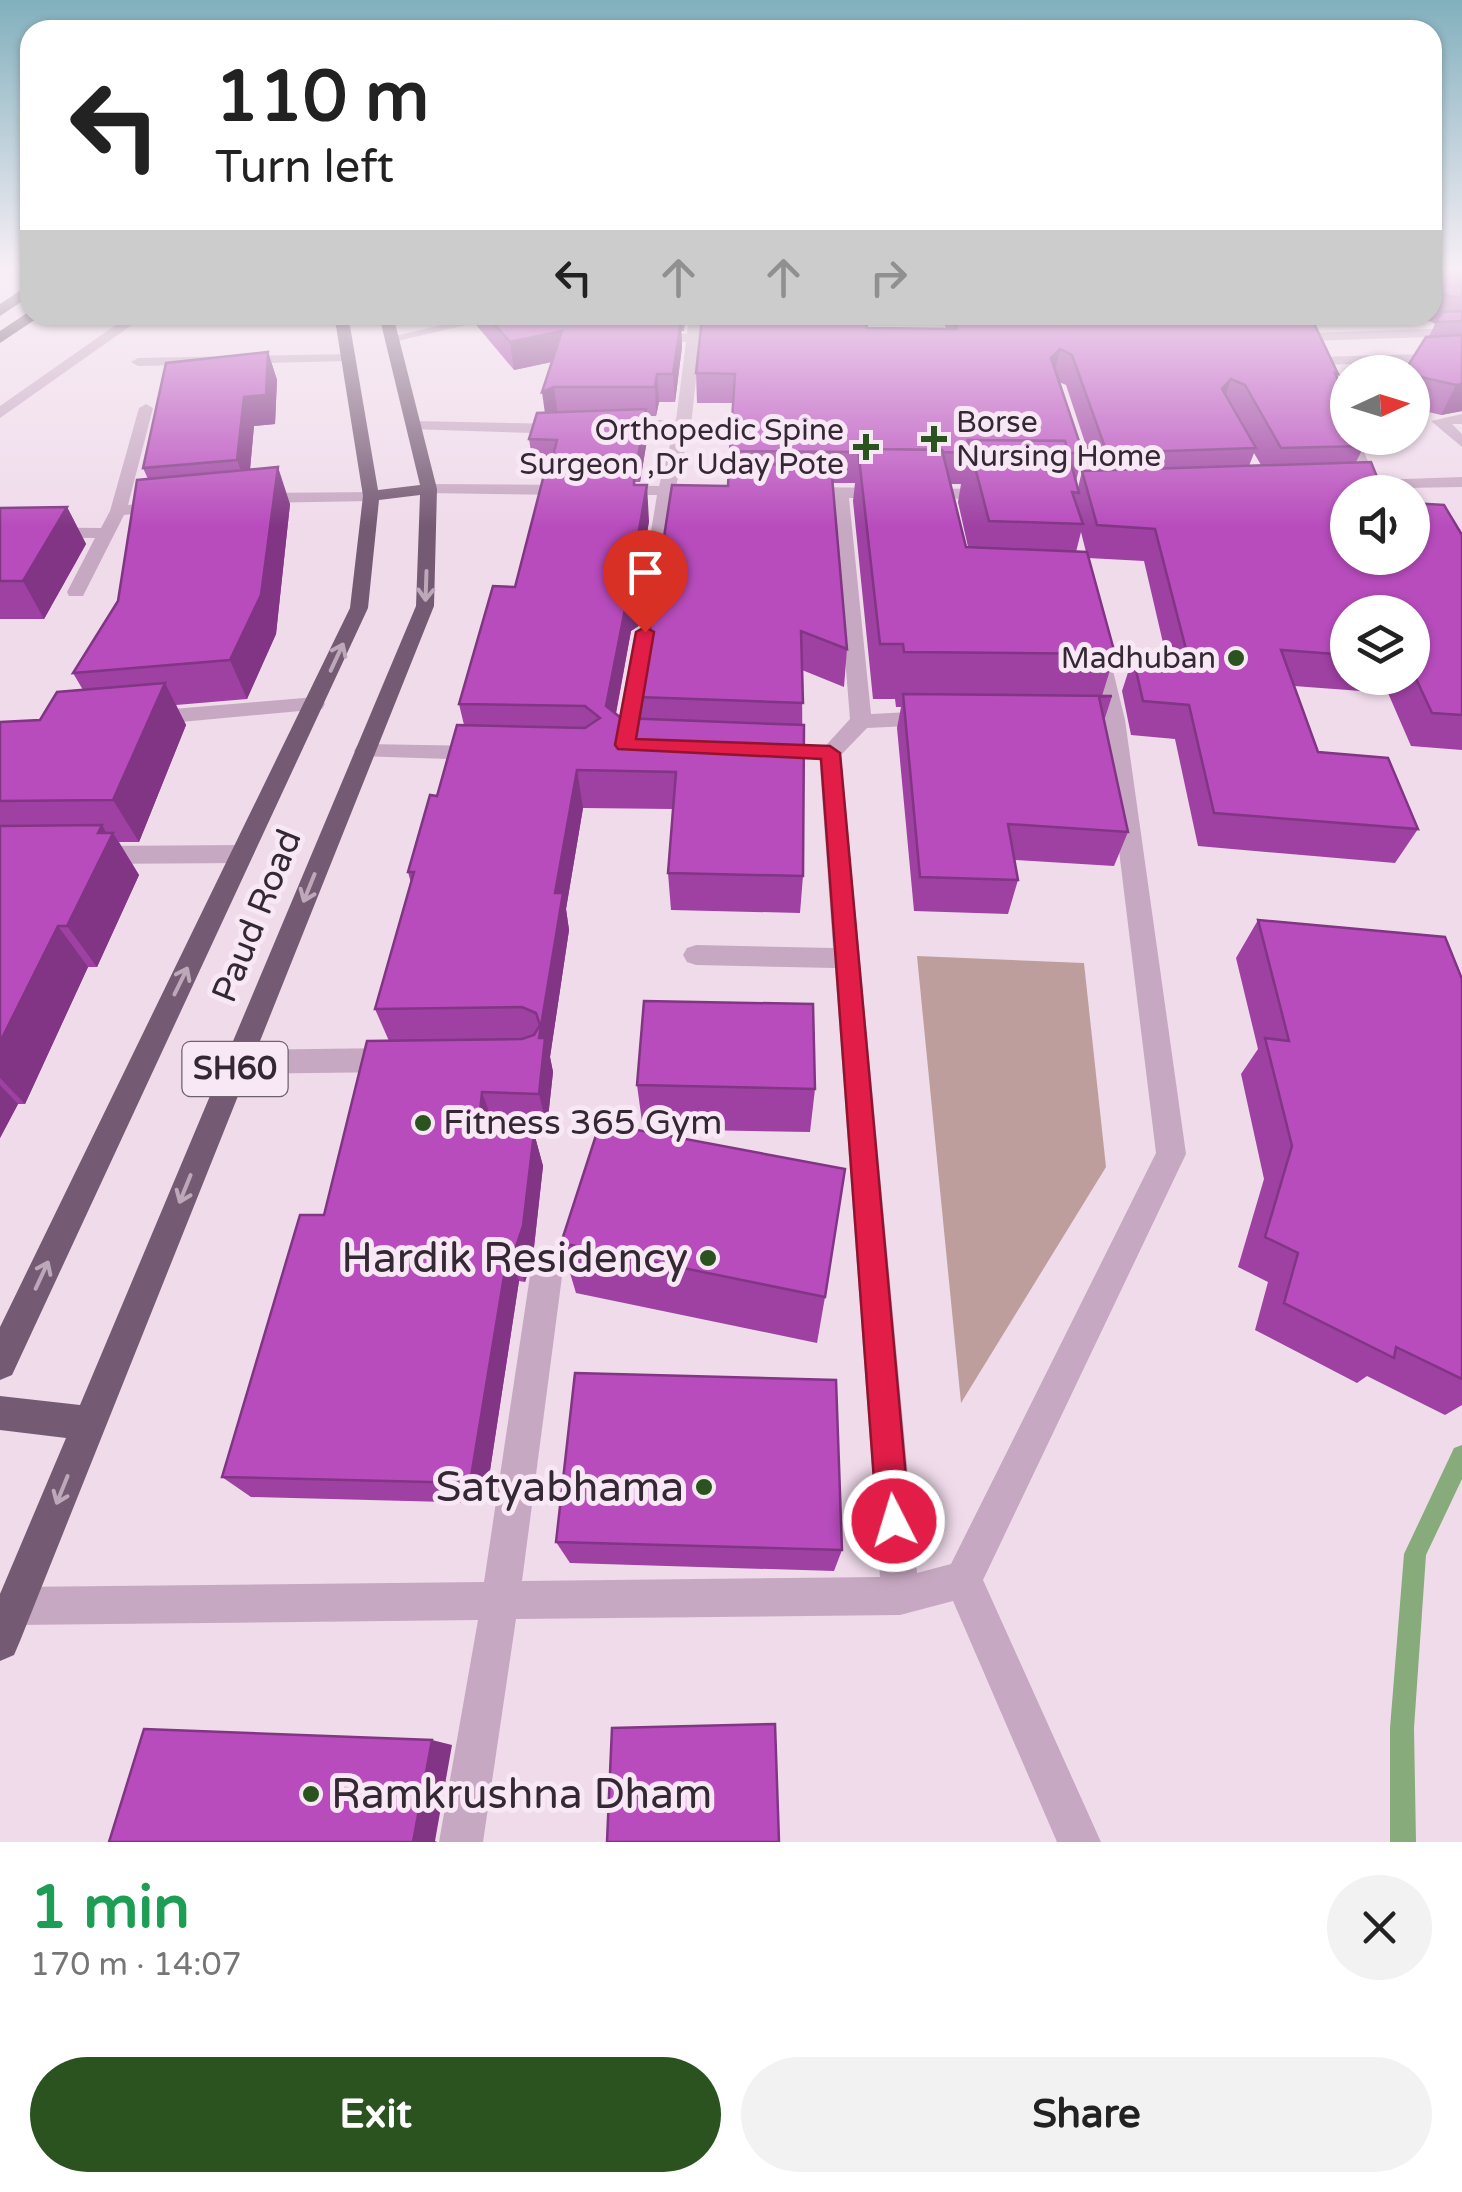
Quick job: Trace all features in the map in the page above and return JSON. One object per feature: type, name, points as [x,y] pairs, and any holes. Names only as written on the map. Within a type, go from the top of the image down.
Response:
[{"type":"main road","name":"Paud Road","points":[[0,1363],[360,608],[371,496],[347,355]]},
{"type":"main road","name":"Paud Road","points":[[0,1640],[425,606],[429,489],[397,355]]},
{"type":"main road","points":[[371,496],[429,489]]},
{"type":"main road","points":[[0,1412],[89,1422]]},
{"type":"street","points":[[0,412],[82,355]]},
{"type":"street","points":[[662,746],[625,745],[692,355]]},
{"type":"street","points":[[1315,355],[1326,378]]},
{"type":"street","points":[[1318,361],[1462,357]]},
{"type":"street","points":[[138,362],[348,358]]},
{"type":"street","points":[[76,592],[118,511],[146,408]]},
{"type":"street","points":[[1462,419],[1439,420],[1462,442]]},
{"type":"street","points":[[414,426],[682,425]]},
{"type":"street","points":[[1430,488],[1462,482]]},
{"type":"street","points":[[429,489],[724,491]]},
{"type":"street","points":[[782,492],[840,492],[946,502],[1002,494]]},
{"type":"street","points":[[840,492],[861,721]]},
{"type":"street","points":[[233,500],[290,494],[371,496]]},
{"type":"street","points":[[118,511],[176,506]]},
{"type":"street","points":[[0,532],[107,533]]},
{"type":"street","points":[[1078,1842],[963,1580],[1171,1154],[1090,616]]},
{"type":"street","points":[[118,721],[315,704]]},
{"type":"street","points":[[900,1596],[847,958],[818,752],[861,721],[962,718]]},
{"type":"street","points":[[365,751],[495,754]]},
{"type":"street","points":[[78,855],[242,854]]},
{"type":"street","points":[[696,955],[847,958]]},
{"type":"street","points":[[238,1062],[412,1060]]},
{"type":"street","points":[[461,1842],[547,1269]]},
{"type":"street","points":[[14,1606],[900,1596],[963,1580]]},
{"type":"shaded area","points":[[917,956],[1084,963],[1106,1167],[961,1403]]},
{"type":"building","points":[[268,355],[266,395],[244,397],[237,460],[143,468],[166,363]]},
{"type":"building","points":[[554,355],[676,355],[673,374],[657,374],[655,387],[554,387],[542,392]]},
{"type":"building","points":[[698,355],[1054,355],[1051,358],[1083,453],[1068,453],[1065,441],[968,440],[966,453],[858,449],[730,451],[735,374],[696,373]]},
{"type":"building","points":[[1072,355],[1330,357],[1330,447],[1281,448],[1245,385],[1231,379],[1222,389],[1256,448],[1107,453]]},
{"type":"building","points":[[1415,355],[1462,355],[1462,384],[1430,379],[1430,355]]},
{"type":"building","points":[[646,409],[638,457],[553,456],[557,440],[529,439],[537,413]]},
{"type":"building","points":[[968,440],[1065,441],[1079,493],[1072,492],[1083,524],[989,521]]},
{"type":"building","points":[[858,449],[942,450],[966,547],[1087,552],[1115,654],[904,652],[903,644],[880,644]]},
{"type":"building","points":[[1371,462],[1376,475],[1330,475],[1330,575],[1430,575],[1430,504],[1444,505],[1462,535],[1462,715],[1432,713],[1424,695],[1430,695],[1430,595],[1330,595],[1330,654],[1281,650],[1318,752],[1388,758],[1418,829],[1214,813],[1189,705],[1143,701],[1133,657],[1189,661],[1155,529],[1097,525],[1082,471]]},
{"type":"building","points":[[547,463],[634,464],[634,485],[647,485],[631,575],[642,585],[658,576],[672,485],[728,486],[729,464],[831,465],[847,649],[801,631],[803,703],[638,697],[656,595],[640,585],[628,594],[606,706],[621,718],[804,725],[803,876],[668,873],[676,772],[577,770],[555,893],[563,893],[539,1038],[545,1038],[539,1094],[482,1092],[479,1123],[534,1133],[523,1226],[514,1253],[508,1252],[470,1483],[222,1477],[300,1215],[324,1215],[367,1041],[522,1039],[534,1035],[540,1025],[536,1013],[522,1007],[375,1009],[414,872],[408,872],[430,795],[437,796],[457,725],[585,728],[600,718],[585,706],[459,704],[493,586],[515,587]]},
{"type":"building","points":[[278,467],[261,595],[230,660],[73,673],[118,601],[137,480]]},
{"type":"building","points":[[67,507],[23,581],[0,581],[0,508]]},
{"type":"building","points":[[165,683],[113,800],[0,801],[0,722],[40,720],[57,692]]},
{"type":"building","points":[[903,694],[1112,696],[1099,697],[1128,832],[1008,824],[1018,880],[920,877]]},
{"type":"building","points":[[102,825],[98,833],[113,833],[67,926],[58,926],[0,1042],[0,826]]},
{"type":"building","points":[[1258,920],[1445,937],[1462,979],[1462,1379],[1396,1347],[1394,1358],[1284,1303],[1298,1253],[1265,1237],[1292,1146],[1265,1038],[1289,1041]]},
{"type":"building","points":[[644,1001],[813,1004],[815,1089],[637,1085]]},
{"type":"building","points":[[600,1123],[845,1169],[825,1297],[561,1243]]},
{"type":"building","name":"Satyabhama","points":[[575,1373],[836,1380],[842,1550],[556,1542]]},
{"type":"building","points":[[775,1724],[779,1842],[607,1842],[612,1728]]},
{"type":"building","name":"Ramkrushna Dham","points":[[144,1729],[432,1740],[413,1842],[109,1842]]},
{"type":"waterway","points":[[1403,1842],[1402,1728],[1415,1554],[1462,1456]]},
{"type":"place","name":"Borse Nursing Home","points":[[934,439]]},
{"type":"place","name":"Orthopedic Spine Surgeon ,Dr Uday Pote","points":[[866,447]]},
{"type":"place","name":"Madhuban","points":[[1236,658]]},
{"type":"place","name":"Fitness 365 Gym","points":[[423,1123]]},
{"type":"place","name":"Hardik Residency","points":[[708,1258]]},
{"type":"place","name":"Satyabhama","points":[[704,1487]]},
{"type":"place","name":"Ramkrushna Dham","points":[[311,1794]]},
{"type":"route","points":[[645,632],[625,745],[830,753],[894,1521]]}]
